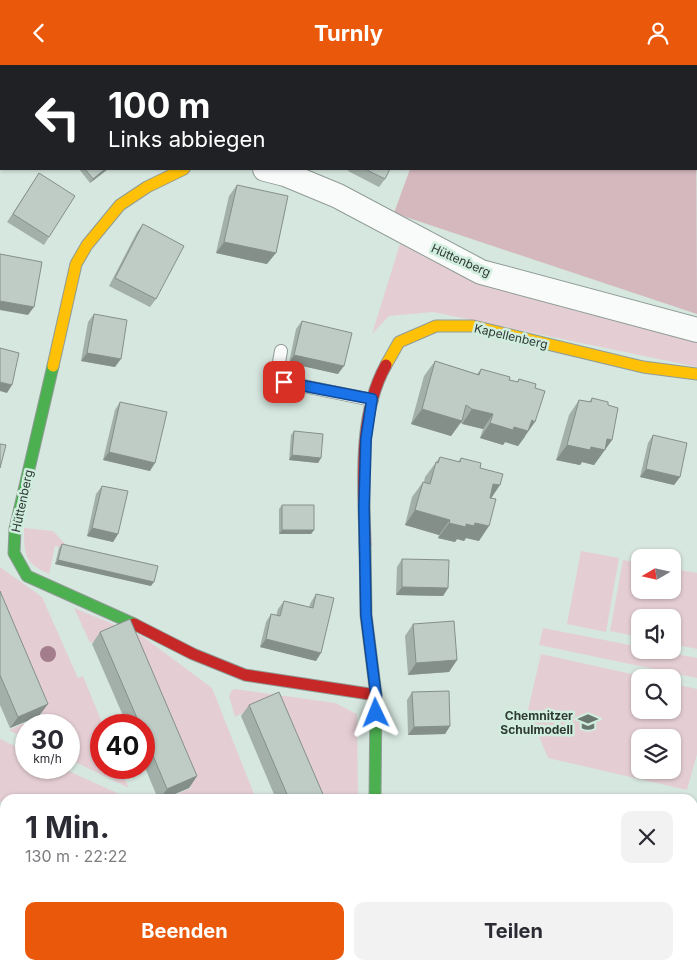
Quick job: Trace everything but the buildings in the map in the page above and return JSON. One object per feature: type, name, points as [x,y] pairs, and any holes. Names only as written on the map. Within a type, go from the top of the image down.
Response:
[{"type":"street","name":"Hüttenberg","points":[[27,576],[14,553],[15,529],[76,264],[93,235],[117,205],[147,185],[182,170]]},
{"type":"street","name":"Hüttenberg","points":[[269,170],[285,174],[338,196],[481,272],[697,329]]},
{"type":"street","name":"Kapellenberg","points":[[375,794],[376,695],[366,615],[364,507],[366,439],[372,399],[380,376],[399,342],[436,326],[473,326],[643,367],[697,374]]},
{"type":"street","points":[[27,576],[106,610],[193,654],[245,675],[376,695]]},
{"type":"lane","points":[[281,351],[277,373],[284,382],[372,399]]},
{"type":"lane","points":[[0,558],[27,576]]},
{"type":"shaded area","points":[[410,170],[696,170],[697,314],[394,213]]},
{"type":"shaded area","points":[[400,244],[478,276],[697,333],[697,367],[433,312],[389,316],[372,334]]},
{"type":"shaded area","points":[[24,528],[53,531],[70,549],[55,546],[49,574],[35,566],[27,557],[24,545]]},
{"type":"shaded area","points":[[581,551],[619,558],[606,632],[567,624]]},
{"type":"shaded area","points":[[623,560],[631,561],[631,599],[681,599],[681,570],[697,573],[697,649],[681,646],[681,609],[631,609],[631,635],[610,631]]},
{"type":"shaded area","points":[[0,567],[42,597],[78,678],[83,676],[99,714],[90,714],[90,769],[80,764],[80,714],[42,714],[0,619]]},
{"type":"shaded area","points":[[74,608],[142,636],[212,688],[254,794],[177,794],[191,788],[122,630],[90,643]]},
{"type":"shaded area","points":[[543,628],[631,645],[631,659],[681,659],[681,655],[697,658],[697,678],[681,675],[681,669],[654,669],[539,645]]},
{"type":"shaded area","points":[[541,654],[631,674],[631,719],[681,719],[681,686],[697,689],[697,754],[687,790],[639,779],[681,779],[681,729],[631,729],[631,777],[548,758],[528,710]]},
{"type":"shaded area","points":[[232,690],[335,703],[357,714],[358,794],[312,794],[271,700],[235,717],[229,696]]},
{"type":"shaded area","points":[[15,727],[15,733],[9,730]]},
{"type":"shaded area","points":[[0,739],[15,746],[15,779],[80,779],[80,776],[119,794],[0,794]]},
{"type":"shaded area","points":[[110,779],[125,779],[129,788]]},
{"type":"traffic: fast","points":[[53,366],[15,529],[14,553],[27,576],[134,624]]},
{"type":"traffic: fast","points":[[365,544],[366,615],[376,695],[375,794]]},
{"type":"traffic: slow","points":[[53,366],[76,264],[87,245],[120,205],[147,187],[182,170]]},
{"type":"traffic: slow","points":[[386,365],[399,342],[436,326],[473,326],[643,367],[697,374]]},
{"type":"traffic: jam","points":[[365,544],[364,453],[366,429],[370,407],[386,365]]},
{"type":"traffic: jam","points":[[134,624],[193,654],[245,675],[376,695]]},
{"type":"place","name":"Chemnitzer Schulmodell","points":[[588,722]]},
{"type":"route","points":[[284,382],[372,399],[366,439],[364,507],[366,615],[376,695],[376,713]]}]
